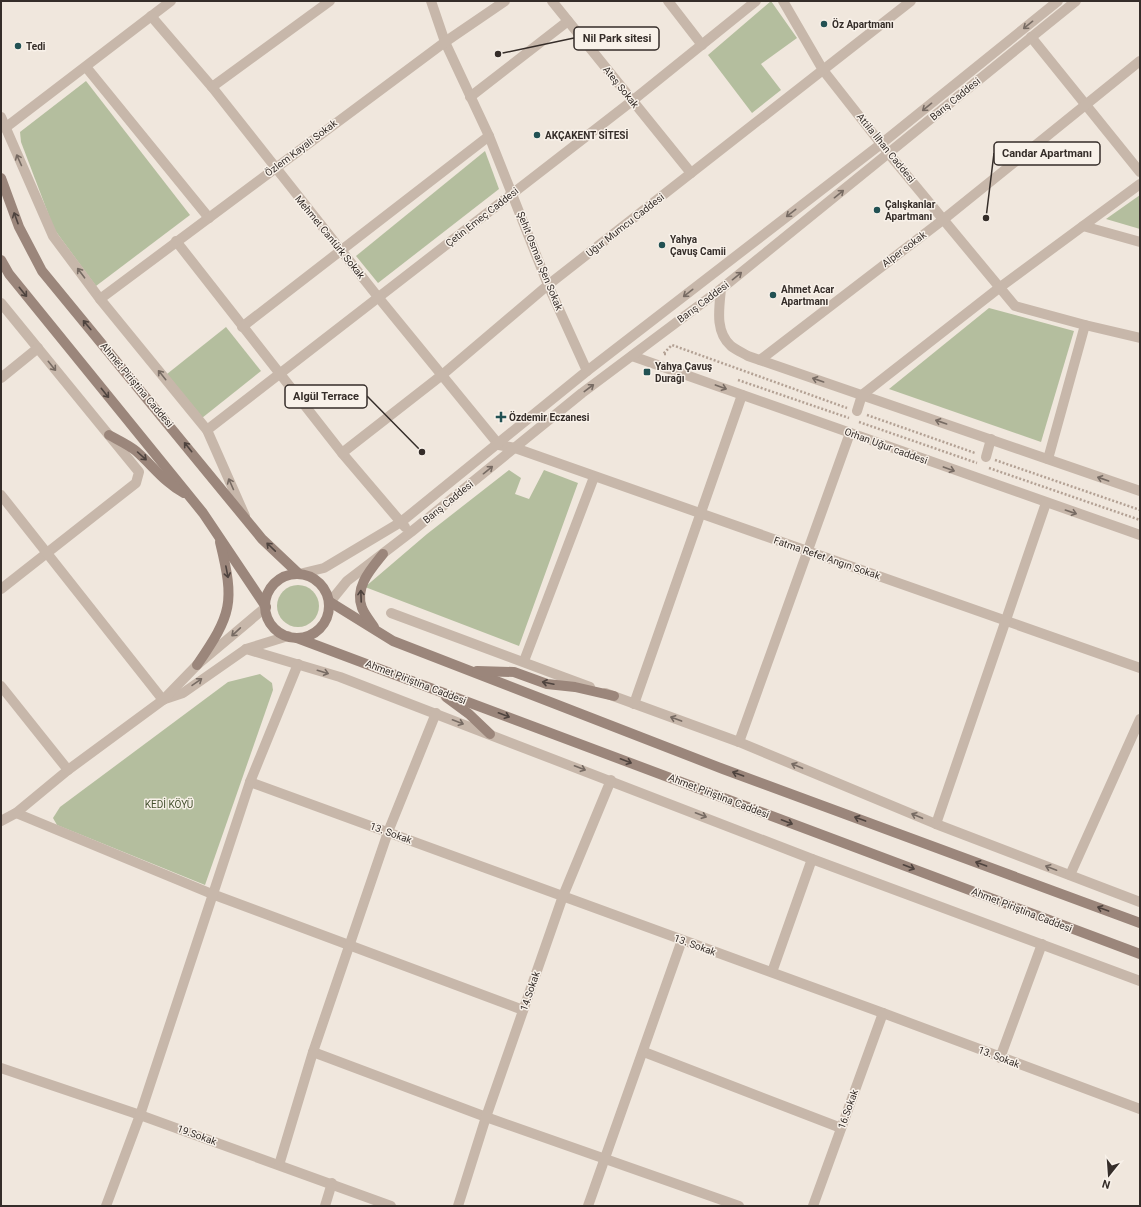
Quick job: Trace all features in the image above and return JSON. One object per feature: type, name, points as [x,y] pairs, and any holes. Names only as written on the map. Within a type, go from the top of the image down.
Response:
[{"type":"street","points":[[5,128],[171,1]]},
{"type":"street","points":[[212,87],[330,1]]},
{"type":"street","name":"Şehit Osman Şen Sokak","points":[[431,1],[445,42],[489,136],[513,193],[548,285],[587,371]]},
{"type":"street","name":"Özlem Kayalı Sokak","points":[[100,299],[209,218],[274,167],[445,42],[505,1]]},
{"type":"street","name":"Ateş Sokak","points":[[552,1],[691,173]]},
{"type":"street","points":[[668,1],[702,45]]},
{"type":"street","name":"Çetin Emeç Caddesi","points":[[207,430],[632,101],[756,1]]},
{"type":"street","name":"Attila İlhan Caddesi","points":[[783,1],[823,70],[889,154],[1015,306],[1140,338]]},
{"type":"street","name":"Uğur Mumcu Caddesi","points":[[342,453],[442,375],[548,285],[911,1]]},
{"type":"street","name":"Barış Caddesi","points":[[299,574],[324,568],[401,522],[499,445],[587,371],[881,144],[1058,1]]},
{"type":"street","name":"Barış Caddesi","points":[[330,602],[347,581],[632,356],[721,289],[1076,1]]},
{"type":"street","name":"Mehmet Cantürk Sokak","points":[[152,16],[212,87],[341,251],[499,445]]},
{"type":"street","points":[[470,97],[568,21]]},
{"type":"street","points":[[1031,37],[1140,172]]},
{"type":"street","name":"Alper sokak","points":[[760,360],[944,219],[1140,62]]},
{"type":"street","points":[[86,67],[209,218]]},
{"type":"street","points":[[1,116],[53,236],[100,299],[207,430],[246,520]]},
{"type":"street","points":[[242,327],[489,136]]},
{"type":"street","name":"Ahmet Piriştina Caddesi","points":[[1,178],[19,228],[42,271],[246,520],[299,574]]},
{"type":"street","points":[[856,418],[862,395],[999,288],[1140,184]]},
{"type":"street","points":[[1083,226],[1140,242]]},
{"type":"street","points":[[176,242],[342,453],[411,532]]},
{"type":"street","points":[[1,260],[8,274],[189,495],[218,534],[266,607]]},
{"type":"street","points":[[721,289],[719,315],[721,332],[731,346],[748,356],[1140,491]]},
{"type":"street","points":[[1,302],[139,472],[136,483],[1,589]]},
{"type":"street","points":[[1048,459],[1085,325]]},
{"type":"street","points":[[1,378],[38,348]]},
{"type":"street","name":"Orhan Uğur caddesi","points":[[632,356],[1046,504],[1140,536]]},
{"type":"street","points":[[634,704],[742,395]]},
{"type":"street","points":[[739,742],[850,433]]},
{"type":"street","points":[[109,435],[134,450],[153,466],[170,486],[189,495]]},
{"type":"street","points":[[984,463],[991,440]]},
{"type":"street","points":[[499,445],[515,448]]},
{"type":"street","name":"Fatma Refet Angın Sokak","points":[[515,448],[806,552],[1140,668]]},
{"type":"street","points":[[524,661],[594,477]]},
{"type":"street","points":[[1,495],[163,700]]},
{"type":"street","points":[[936,824],[1046,504]]},
{"type":"street","points":[[197,665],[218,634],[226,615],[229,576],[218,534]]},
{"type":"street","points":[[376,631],[362,607],[361,590],[366,576],[383,554]]},
{"type":"street","points":[[163,700],[183,693],[246,649],[293,637],[307,636],[316,632],[323,625],[328,616],[330,602],[324,588],[317,581],[309,576],[299,574],[289,575],[279,580],[272,587],[267,596],[267,616],[272,625],[279,632],[293,637]]},
{"type":"street","points":[[330,602],[393,641],[723,769],[1140,923]]},
{"type":"street","points":[[1,821],[16,813],[68,770],[163,700],[197,665],[266,607]]},
{"type":"street","points":[[391,613],[524,661],[634,704],[739,742],[936,824],[1140,902]]},
{"type":"street","name":"Ahmet Piriştina Caddesi","points":[[293,637],[1140,954]]},
{"type":"street","points":[[246,649],[340,677],[611,780],[812,859],[1140,981]]},
{"type":"street","points":[[106,1206],[140,1115],[250,782],[298,664]]},
{"type":"street","points":[[468,670],[514,672],[547,684],[575,687],[614,696]]},
{"type":"street","points":[[1,686],[68,770]]},
{"type":"street","points":[[434,689],[469,714],[490,734]]},
{"type":"street","points":[[279,1165],[313,1052],[388,832],[436,713]]},
{"type":"street","points":[[1070,875],[1140,719]]},
{"type":"street","name":"14.Sokak","points":[[458,1206],[486,1117],[563,896],[611,780]]},
{"type":"street","name":"13. Sokak","points":[[250,782],[772,972],[1140,1110]]},
{"type":"street","points":[[16,813],[212,894],[523,1010]]},
{"type":"street","points":[[772,972],[812,859]]},
{"type":"street","points":[[588,1206],[644,1052],[682,940]]},
{"type":"street","points":[[1000,1058],[1042,944]]},
{"type":"street","name":"16.Sokak","points":[[813,1206],[883,1013]]},
{"type":"street","points":[[313,1052],[486,1117],[739,1206]]},
{"type":"street","points":[[644,1052],[841,1128]]},
{"type":"street","name":"19.Sokak","points":[[1,1068],[140,1115],[391,1206]]},
{"type":"street","points":[[324,1206],[332,1184]]},
{"type":"path","points":[[671,356],[663,354],[672,345],[856,418],[984,463],[1140,510]]},
{"type":"path","points":[[731,377],[856,418],[1140,520]]},
{"type":"green space","points":[[771,1],[797,38],[761,64],[781,90],[752,113],[708,55]]},
{"type":"green space","points":[[86,81],[190,215],[96,286],[54,229],[21,142],[20,132]]},
{"type":"green space","points":[[485,151],[499,189],[378,283],[356,256]]},
{"type":"green space","points":[[1140,195],[1140,229],[1106,219]]},
{"type":"green space","points":[[989,308],[1074,331],[1041,442],[889,389]]},
{"type":"green space","points":[[226,327],[261,371],[202,418],[167,374]]},
{"type":"green space","points":[[509,470],[521,478],[515,494],[529,499],[544,470],[578,483],[519,646],[365,587],[427,534]]},
{"type":"green space","points":[[298,585],[313,591],[319,606],[313,621],[298,627],[283,621],[277,606],[283,591]]},
{"type":"green space","name":"KEDİ KÖYÜ","points":[[260,674],[272,683],[273,690],[205,885],[57,825],[53,818],[60,807],[228,682]]},
{"type":"place","name":"Öz Apartmanı","points":[[824,24]]},
{"type":"place","name":"Tedi","points":[[18,46]]},
{"type":"place","name":"Nil Park sitesi","points":[[498,54]]},
{"type":"place","name":"AKÇAKENT SİTESİ","points":[[537,135]]},
{"type":"place","name":"Çalışkanlar Apartmanı","points":[[877,210]]},
{"type":"place","name":"Candar Apartmanı","points":[[986,218]]},
{"type":"place","name":"Yahya Çavuş Camii","points":[[662,245]]},
{"type":"place","name":"Ahmet Acar Apartmanı","points":[[773,295]]},
{"type":"place","name":"Yahya Çavuş Durağı","points":[[647,372]]},
{"type":"place","name":"Özdemir Eczanesi","points":[[501,417]]},
{"type":"place","name":"Algül Terrace","points":[[422,452]]}]
